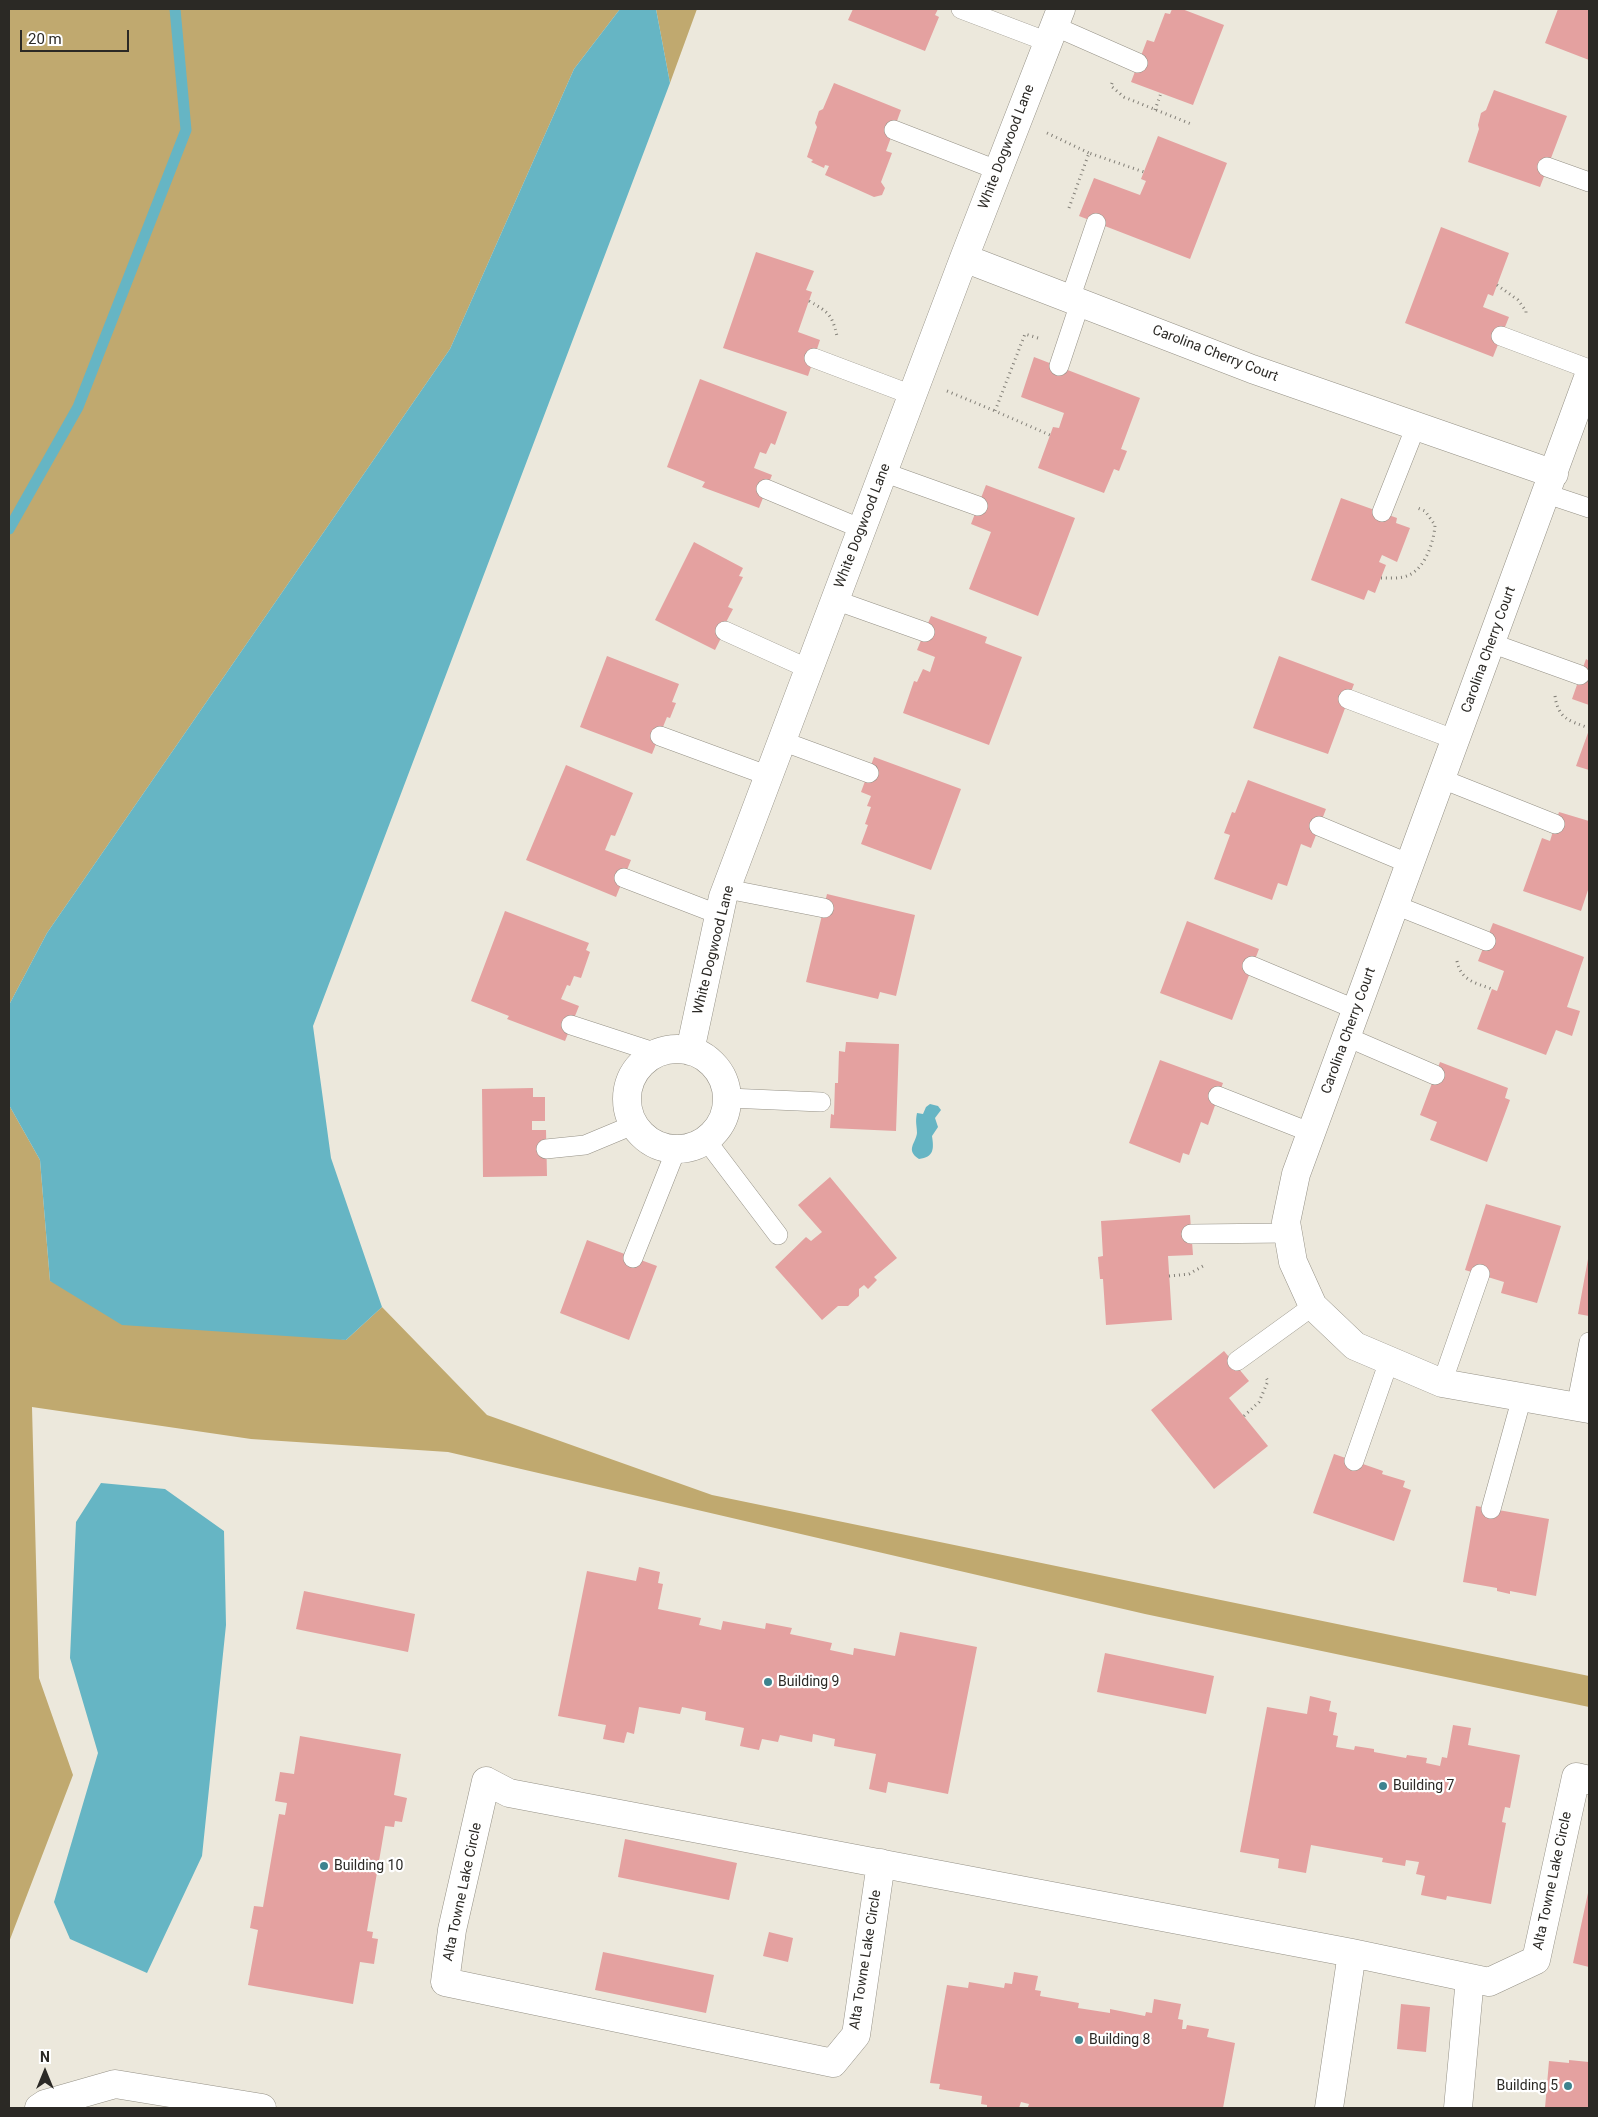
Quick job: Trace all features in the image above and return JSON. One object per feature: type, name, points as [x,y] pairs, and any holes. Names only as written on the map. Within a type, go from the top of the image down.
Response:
[{"type":"street","name":"White Dogwood Lane","points":[[690,1050],[727,889],[915,387],[1054,25]]},
{"type":"street","name":"Carolina Cherry Court","points":[[964,258],[1252,369],[1416,426],[1550,484]]},
{"type":"street","name":"Carolina Cherry Court","points":[[1582,1408],[1442,1383],[1355,1346],[1313,1306],[1293,1262],[1286,1222],[1296,1174],[1589,377]]},
{"type":"street","points":[[673,1049],[690,1050],[705,1057],[717,1068],[725,1082],[728,1098],[725,1114],[718,1129],[706,1140],[692,1148],[676,1150],[660,1146],[645,1138],[634,1125],[627,1109],[627,1092],[632,1076],[642,1063],[657,1053],[673,1049]]},
{"type":"street","name":"Alta Towne Lake Circle","points":[[882,1864],[856,2035],[833,2063],[445,1982],[452,1930],[486,1781],[509,1793],[1352,1953],[1489,1982],[1536,1960],[1576,1777],[1589,1780]]},
{"type":"street","points":[[1329,2108],[1352,1953]]},
{"type":"street","points":[[1458,2108],[1470,1978]]},
{"type":"street","points":[[39,2108],[45,2104],[115,2084],[262,2108]]},
{"type":"lane","points":[[961,9],[1054,25],[1138,63]]},
{"type":"lane","points":[[894,130],[998,170]]},
{"type":"lane","points":[[1547,167],[1589,182]]},
{"type":"lane","points":[[1059,366],[1088,246],[1096,223]]},
{"type":"lane","points":[[1501,336],[1589,377]]},
{"type":"lane","points":[[820,360],[915,387]]},
{"type":"lane","points":[[1385,504],[1416,426]]},
{"type":"lane","points":[[883,472],[978,506]]},
{"type":"lane","points":[[1550,484],[1589,508]]},
{"type":"lane","points":[[766,489],[862,528]]},
{"type":"lane","points":[[835,600],[925,632]]},
{"type":"lane","points":[[725,630],[809,669]]},
{"type":"lane","points":[[1491,643],[1572,672]]},
{"type":"lane","points":[[1348,699],[1456,740]]},
{"type":"lane","points":[[660,736],[769,776]]},
{"type":"lane","points":[[782,741],[869,773]]},
{"type":"lane","points":[[1442,779],[1555,824]]},
{"type":"lane","points":[[1319,826],[1410,864]]},
{"type":"lane","points":[[624,878],[720,915]]},
{"type":"lane","points":[[727,889],[824,908]]},
{"type":"lane","points":[[1395,904],[1486,941]]},
{"type":"lane","points":[[1252,966],[1357,1010]]},
{"type":"lane","points":[[571,1025],[657,1053]]},
{"type":"lane","points":[[1347,1037],[1436,1075]]},
{"type":"lane","points":[[1218,1096],[1312,1133]]},
{"type":"lane","points":[[728,1098],[821,1102]]},
{"type":"lane","points":[[546,1149],[585,1145],[634,1125]]},
{"type":"lane","points":[[706,1140],[778,1235]]},
{"type":"lane","points":[[633,1258],[676,1150]]},
{"type":"lane","points":[[1191,1234],[1288,1233]]},
{"type":"lane","points":[[1442,1383],[1480,1274]]},
{"type":"lane","points":[[1243,1356],[1313,1306]]},
{"type":"lane","points":[[1582,1408],[1589,1342]]},
{"type":"lane","points":[[1354,1461],[1389,1361]]},
{"type":"lane","points":[[1491,1509],[1522,1397]]},
{"type":"path","points":[[1114,52],[1112,86],[1124,97],[1190,124]]},
{"type":"path","points":[[1155,110],[1161,93]]},
{"type":"path","points":[[1018,119],[1089,153],[1144,172]]},
{"type":"path","points":[[1088,246],[1064,223],[1089,153]]},
{"type":"path","points":[[809,301],[828,312],[834,320],[837,336],[820,360]]},
{"type":"path","points":[[996,411],[1025,334],[1065,346]]},
{"type":"path","points":[[915,387],[996,411],[1050,435]]},
{"type":"path","points":[[1381,578],[1408,576],[1420,567],[1434,535],[1436,525],[1425,511],[1385,504]]},
{"type":"path","points":[[1572,672],[1555,697],[1557,708],[1561,715],[1589,728]]},
{"type":"path","points":[[1243,1356],[1268,1381],[1259,1402],[1244,1416]]},
{"type":"shaded area","points":[[9,9],[620,9],[574,69],[450,349],[47,933],[9,1005]]},
{"type":"shaded area","points":[[656,9],[697,9],[670,83]]},
{"type":"shaded area","points":[[9,1105],[40,1160],[50,1281],[346,1340],[382,1307],[487,1415],[712,1495],[1589,1676],[1589,1707],[1145,1614],[448,1452],[251,1439],[32,1407],[39,1678],[73,1775],[9,1942]]},
{"type":"water","points":[[620,9],[656,9],[670,83],[313,1026],[331,1158],[382,1307],[346,1340],[122,1325],[50,1281],[40,1160],[9,1105],[9,1005],[47,933],[450,349],[574,69]]},
{"type":"water","points":[[930,1104],[938,1106],[941,1110],[935,1118],[938,1127],[932,1136],[932,1152],[928,1156],[919,1159],[915,1156],[912,1149],[917,1133],[917,1113],[923,1114],[926,1107]]},
{"type":"water","points":[[101,1483],[165,1489],[224,1531],[226,1625],[202,1856],[147,1973],[70,1939],[54,1902],[98,1753],[70,1658],[76,1522]]},
{"type":"building","points":[[853,9],[938,9],[935,15],[939,17],[925,51],[848,20]]},
{"type":"building","points":[[1172,9],[1182,9],[1224,25],[1193,105],[1131,82],[1147,40],[1154,42],[1165,13],[1170,14]]},
{"type":"building","points":[[1558,9],[1589,9],[1589,60],[1545,43]]},
{"type":"building","points":[[834,83],[901,110],[886,151],[892,153],[881,182],[885,188],[882,195],[874,197],[825,175],[829,166],[825,165],[824,168],[811,162],[813,160],[807,157],[817,127],[815,123],[819,111],[823,109]]},
{"type":"building","points":[[1494,90],[1567,116],[1540,187],[1468,162],[1479,129],[1481,113],[1486,110]]},
{"type":"building","points":[[1158,136],[1227,163],[1190,259],[1079,216],[1094,178],[1140,195],[1146,181],[1141,179]]},
{"type":"building","points":[[1441,227],[1509,253],[1493,296],[1488,294],[1483,307],[1509,317],[1493,357],[1405,323]]},
{"type":"building","points":[[756,252],[814,271],[806,290],[812,292],[798,332],[820,340],[808,376],[723,348]]},
{"type":"building","points":[[1034,357],[1140,398],[1121,449],[1127,451],[1119,471],[1114,469],[1104,493],[1038,468],[1053,427],[1059,428],[1064,413],[1021,397]]},
{"type":"building","points":[[700,379],[787,412],[775,445],[771,443],[766,454],[760,452],[754,468],[772,475],[759,508],[702,487],[705,482],[667,467]]},
{"type":"building","points":[[986,485],[1075,518],[1038,616],[969,589],[991,532],[971,524]]},
{"type":"building","points":[[1341,498],[1397,518],[1396,523],[1410,528],[1397,562],[1382,555],[1379,562],[1386,565],[1375,593],[1368,590],[1364,600],[1311,580]]},
{"type":"building","points":[[694,542],[743,568],[739,576],[743,577],[728,607],[733,609],[715,650],[655,620]]},
{"type":"building","points":[[931,616],[987,637],[985,643],[1022,657],[989,745],[903,713],[914,681],[917,682],[923,669],[930,672],[935,657],[917,650]]},
{"type":"building","points":[[607,656],[679,684],[672,702],[676,703],[670,718],[667,717],[652,754],[580,727]]},
{"type":"building","points":[[1279,656],[1354,684],[1328,754],[1253,728]]},
{"type":"building","points":[[1586,659],[1589,661],[1589,705],[1572,699]]},
{"type":"building","points":[[1589,730],[1589,770],[1576,766]]},
{"type":"building","points":[[874,757],[961,789],[931,870],[861,844],[868,825],[865,824],[871,807],[867,806],[871,796],[861,792]]},
{"type":"building","points":[[566,765],[633,793],[615,836],[611,835],[605,850],[631,860],[616,897],[526,860]]},
{"type":"building","points":[[1248,780],[1326,809],[1311,848],[1301,844],[1287,886],[1278,883],[1272,900],[1214,879],[1230,835],[1224,833],[1232,812],[1235,813]]},
{"type":"building","points":[[1559,812],[1589,821],[1589,887],[1581,911],[1523,891],[1542,838],[1550,841]]},
{"type":"building","points":[[827,894],[915,915],[896,996],[880,992],[878,999],[806,982]]},
{"type":"building","points":[[505,911],[589,943],[586,950],[590,952],[581,978],[574,976],[570,986],[567,985],[561,999],[579,1006],[565,1041],[507,1019],[509,1016],[471,1001]]},
{"type":"building","points":[[1187,921],[1259,949],[1232,1020],[1160,993]]},
{"type":"building","points":[[1493,923],[1584,957],[1567,1007],[1580,1011],[1572,1036],[1556,1030],[1546,1055],[1477,1029],[1492,989],[1497,991],[1504,971],[1478,961]]},
{"type":"building","points":[[846,1042],[899,1044],[896,1131],[830,1128],[831,1114],[834,1115],[835,1083],[838,1083],[839,1051],[845,1052]]},
{"type":"building","points":[[1160,1060],[1223,1083],[1208,1125],[1201,1122],[1189,1155],[1183,1153],[1180,1163],[1129,1143]]},
{"type":"building","points":[[1440,1062],[1508,1088],[1505,1098],[1510,1100],[1487,1162],[1430,1140],[1437,1122],[1420,1115]]},
{"type":"building","points":[[533,1088],[533,1097],[545,1097],[545,1121],[532,1121],[532,1130],[546,1130],[547,1176],[483,1177],[482,1089]]},
{"type":"building","points":[[830,1177],[897,1258],[874,1277],[877,1280],[868,1289],[864,1285],[859,1289],[859,1296],[848,1306],[838,1306],[822,1320],[775,1267],[806,1237],[811,1241],[822,1232],[798,1205]]},
{"type":"building","points":[[1486,1204],[1561,1226],[1537,1303],[1501,1293],[1504,1282],[1465,1270]]},
{"type":"building","points":[[1190,1215],[1193,1255],[1168,1256],[1172,1320],[1106,1325],[1103,1279],[1100,1279],[1098,1257],[1103,1256],[1101,1221]]},
{"type":"building","points":[[587,1240],[657,1266],[629,1340],[560,1313]]},
{"type":"building","points":[[1589,1259],[1589,1316],[1578,1314]]},
{"type":"building","points":[[1224,1351],[1249,1381],[1229,1398],[1268,1446],[1214,1489],[1151,1410]]},
{"type":"building","points":[[1334,1454],[1383,1471],[1382,1474],[1405,1481],[1403,1487],[1411,1490],[1394,1541],[1313,1513]]},
{"type":"building","points":[[1476,1506],[1549,1519],[1536,1596],[1510,1591],[1510,1594],[1497,1591],[1497,1588],[1463,1582]]},
{"type":"building","name":"Building 9","points":[[639,1567],[660,1572],[658,1583],[663,1584],[658,1609],[701,1618],[699,1625],[721,1630],[723,1621],[765,1629],[766,1623],[792,1628],[790,1634],[832,1643],[830,1650],[853,1655],[854,1648],[895,1656],[900,1632],[977,1647],[948,1794],[888,1782],[886,1793],[869,1789],[876,1754],[834,1746],[835,1739],[813,1734],[812,1742],[780,1735],[778,1742],[762,1739],[759,1750],[740,1746],[744,1728],[705,1720],[706,1712],[682,1707],[680,1714],[639,1707],[634,1734],[627,1732],[624,1743],[603,1739],[606,1725],[558,1716],[587,1571],[636,1581]]},
{"type":"building","points":[[304,1591],[415,1614],[408,1652],[296,1629]]},
{"type":"building","points":[[1105,1653],[1214,1676],[1206,1714],[1097,1692]]},
{"type":"building","name":"Building 7","points":[[1310,1696],[1331,1701],[1329,1711],[1337,1713],[1333,1735],[1338,1736],[1336,1747],[1354,1750],[1355,1746],[1406,1758],[1407,1755],[1427,1758],[1426,1763],[1440,1766],[1442,1757],[1447,1758],[1453,1725],[1471,1728],[1468,1745],[1520,1755],[1510,1808],[1505,1807],[1502,1822],[1506,1823],[1491,1904],[1447,1896],[1446,1900],[1421,1895],[1425,1876],[1416,1874],[1419,1862],[1406,1860],[1405,1866],[1382,1862],[1383,1858],[1311,1845],[1306,1873],[1278,1868],[1279,1859],[1240,1852],[1267,1707],[1307,1714]]},
{"type":"building","name":"Building 10","points":[[300,1736],[401,1754],[394,1795],[407,1798],[402,1822],[395,1821],[394,1827],[385,1826],[367,1931],[373,1932],[372,1938],[378,1939],[374,1964],[360,1962],[353,2004],[248,1985],[258,1930],[250,1928],[254,1906],[263,1907],[279,1814],[285,1815],[287,1803],[275,1801],[280,1772],[294,1774]]},
{"type":"building","points":[[625,1839],[737,1863],[729,1900],[618,1877]]},
{"type":"building","points":[[1589,1893],[1589,1967],[1573,1963]]},
{"type":"building","points":[[769,1932],[793,1938],[788,1962],[763,1956]]},
{"type":"building","points":[[603,1952],[714,1975],[706,2013],[595,1990]]},
{"type":"building","name":"Building 8","points":[[1014,1972],[1038,1976],[1035,1990],[1041,1991],[1040,1996],[1079,2003],[1078,2008],[1110,2013],[1110,2009],[1145,2016],[1146,2012],[1152,2013],[1154,1999],[1181,2004],[1178,2019],[1183,2020],[1182,2029],[1186,2029],[1187,2025],[1209,2029],[1207,2037],[1235,2043],[1223,2108],[1033,2108],[1028,2107],[1029,2104],[1021,2102],[1019,2108],[987,2108],[987,2105],[981,2104],[982,2096],[939,2089],[940,2084],[930,2083],[947,1985],[968,1988],[969,1982],[1004,1988],[1005,1983],[1012,1984]]},
{"type":"building","points":[[1401,2004],[1430,2007],[1426,2052],[1397,2049]]},
{"type":"building","name":"Building 5","points":[[1569,2060],[1589,2062],[1589,2108],[1545,2108],[1549,2061],[1569,2063]]},
{"type":"waterway","points":[[9,529],[78,407],[186,130],[175,9]]},
{"type":"place","name":"Building 9","points":[[768,1682]]},
{"type":"place","name":"Building 7","points":[[1383,1786]]},
{"type":"place","name":"Building 10","points":[[324,1866]]},
{"type":"place","name":"Building 8","points":[[1079,2040]]},
{"type":"place","name":"Building 5","points":[[1568,2086]]}]
